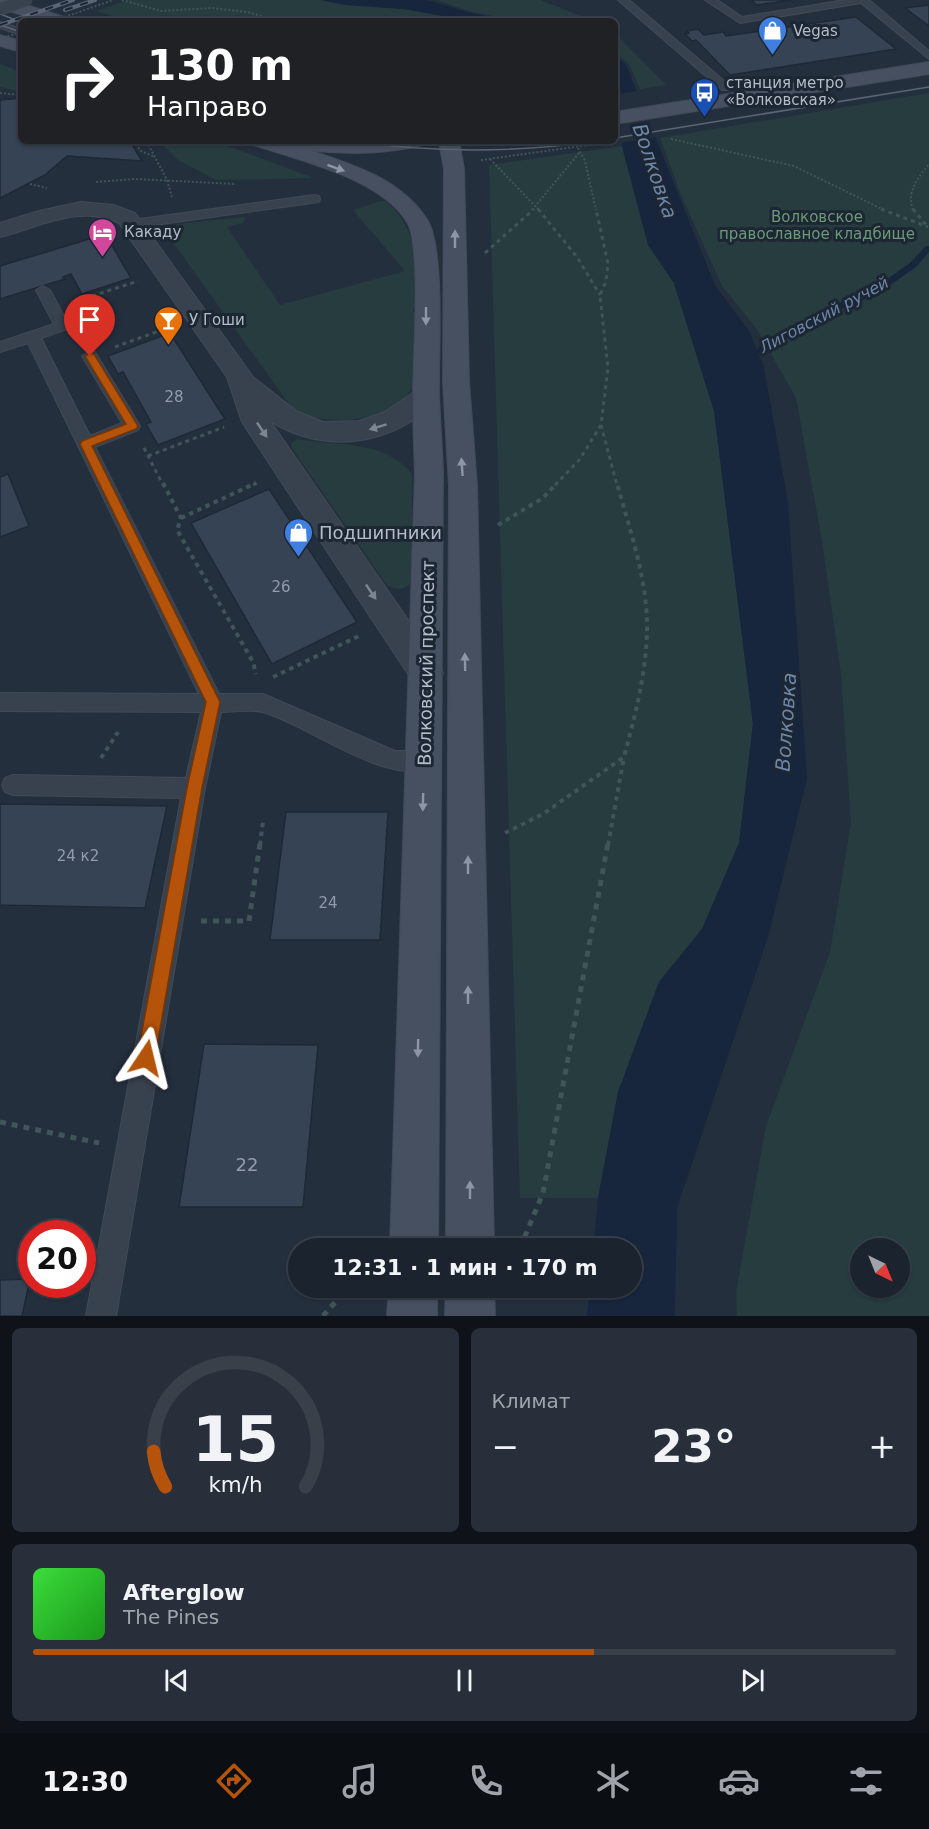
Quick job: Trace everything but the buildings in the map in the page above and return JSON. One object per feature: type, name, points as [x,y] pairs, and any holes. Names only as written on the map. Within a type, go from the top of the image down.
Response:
[{"type":"street","points":[[0,2],[49,18]]},
{"type":"street","points":[[0,40],[18,46]]},
{"type":"street","points":[[618,117],[644,107],[726,88],[926,53]]},
{"type":"street","points":[[618,105],[644,107],[929,68]]},
{"type":"street","name":"Волковский проспект","points":[[269,144],[370,182],[403,205],[417,221],[426,251],[426,396],[429,473],[414,1238]]},
{"type":"street","points":[[310,144],[326,147],[346,144]]},
{"type":"street","name":"Волковский проспект","points":[[464,151],[454,169],[456,382],[463,486],[470,1238]]},
{"type":"street","points":[[0,230],[66,212],[97,208],[117,212],[133,224],[240,376],[283,417],[302,427],[336,433],[364,432],[387,424],[409,412],[426,396]]},
{"type":"street","points":[[240,376],[252,415],[426,673]]},
{"type":"street","points":[[412,1316],[413,1298]]},
{"type":"street","points":[[470,1298],[471,1316]]},
{"type":"lane","points":[[0,9],[27,0]]},
{"type":"lane","points":[[623,0],[726,88]]},
{"type":"lane","points":[[710,0],[740,20],[860,1],[903,43],[926,53]]},
{"type":"lane","points":[[0,14],[18,20]]},
{"type":"lane","points":[[0,25],[18,31]]},
{"type":"lane","points":[[133,224],[314,199]]},
{"type":"lane","points":[[0,347],[62,326],[44,290]]},
{"type":"lane","points":[[32,336],[213,702],[194,788],[101,1316]]},
{"type":"lane","points":[[86,444],[132,426],[90,356]]},
{"type":"lane","points":[[0,702],[213,702],[260,694],[394,761],[424,761]]},
{"type":"lane","points":[[13,785],[194,788]]},
{"type":"path","points":[[62,18],[114,0]]},
{"type":"path","points":[[122,0],[161,12],[212,8],[247,12],[269,18]]},
{"type":"path","points":[[0,40],[18,33]]},
{"type":"path","points":[[0,93],[18,95]]},
{"type":"path","points":[[671,140],[794,166],[900,218],[927,225]]},
{"type":"path","points":[[135,144],[141,151],[154,156]]},
{"type":"path","points":[[148,144],[167,180],[179,217]]},
{"type":"path","points":[[464,151],[490,158],[590,146]]},
{"type":"path","points":[[578,148],[585,161],[608,264],[606,281],[600,296]]},
{"type":"path","points":[[479,258],[501,241],[579,153]]},
{"type":"path","points":[[490,158],[576,255],[600,296],[608,368],[601,425],[641,571],[647,630],[640,694],[624,757],[543,1193],[524,1238]]},
{"type":"path","points":[[927,225],[915,215],[910,206],[909,194],[914,181],[929,164]]},
{"type":"path","points":[[90,183],[107,180],[167,180],[246,184]]},
{"type":"path","points":[[30,184],[56,190],[46,193]]},
{"type":"path","points":[[53,309],[140,280]]},
{"type":"path","points":[[148,456],[233,423]]},
{"type":"path","points":[[495,526],[504,523],[543,498],[580,459],[601,425]]},
{"type":"path","points":[[132,426],[181,518],[177,530],[253,662],[260,694],[367,632]]},
{"type":"path","points":[[181,518],[268,478]]},
{"type":"path","points":[[82,786],[138,703]]},
{"type":"path","points":[[501,836],[543,814],[624,757]]},
{"type":"path","points":[[170,921],[249,921],[263,821]]},
{"type":"path","points":[[0,1122],[129,1149]]},
{"type":"path","points":[[323,1316],[340,1298]]},
{"type":"green space","points":[[128,0],[321,0],[346,5],[404,9],[454,18],[118,18],[96,11]]},
{"type":"green space","points":[[437,0],[540,0],[586,18],[504,18],[472,12]]},
{"type":"green space","points":[[618,36],[666,85],[640,89],[629,64],[618,55]]},
{"type":"green space","points":[[0,64],[18,71],[18,91],[0,87]]},
{"type":"green space","name":"Волковское православное кладбище","points":[[929,93],[929,1316],[737,1316],[736,1292],[766,1126],[830,952],[851,823],[841,674],[822,541],[796,398],[756,328],[722,286],[681,195],[660,138]]},
{"type":"green space","points":[[162,144],[222,144],[314,178],[216,180],[178,160]]},
{"type":"green space","points":[[622,146],[648,245],[674,283],[714,411],[753,724],[739,843],[702,929],[659,982],[618,1092],[598,1198],[520,1198],[489,165]]},
{"type":"green space","points":[[386,201],[397,213],[411,238],[414,250],[417,308],[413,309],[413,312],[416,312],[416,371],[413,386],[404,398],[391,408],[375,415],[339,420],[305,415],[292,408],[164,230],[178,224],[244,217],[243,223],[227,227],[280,305],[405,271],[353,210]]},
{"type":"green space","points":[[297,439],[360,446],[374,450],[401,463],[412,474],[412,580],[410,584],[397,589],[386,584],[292,448],[291,444]]},
{"type":"water","points":[[321,0],[427,0],[495,18],[454,18],[404,9],[346,5]]},
{"type":"water","name":"Волковка","points":[[618,58],[626,65],[715,285],[749,331],[764,367],[788,503],[807,778],[769,934],[677,1208],[675,1316],[587,1316],[589,1298],[642,1298],[642,1238],[594,1238],[598,1198],[618,1092],[659,982],[702,929],[739,843],[753,724],[714,411],[674,283],[648,245],[622,146]]},
{"type":"pier","points":[[637,91],[656,137],[619,143],[618,94]]},
{"type":"waterway","name":"Лиговский ручей","points":[[744,353],[761,351],[765,343],[787,334],[819,315],[876,291],[913,265],[929,248]]},
{"type":"tram line","points":[[0,14],[18,21]]},
{"type":"tram line","points":[[0,25],[18,31]]},
{"type":"tram line","points":[[618,138],[929,87]]},
{"type":"tram line","points":[[372,144],[474,150],[575,144]]},
{"type":"railway","points":[[20,18],[73,0]]},
{"type":"railway","points":[[65,10],[95,0]]},
{"type":"railway","points":[[0,25],[18,19]]},
{"type":"place","name":"Vegas","points":[[772,56]]},
{"type":"place","name":"станция метро «Волковская»","points":[[705,118]]},
{"type":"place","name":"Какаду","points":[[103,258]]},
{"type":"place","name":"У Гоши","points":[[168,346]]},
{"type":"place","name":"Подшипники","points":[[298,558]]},
{"type":"route","points":[[90,356],[132,426],[86,444],[213,702],[194,788],[146,1058]]}]
